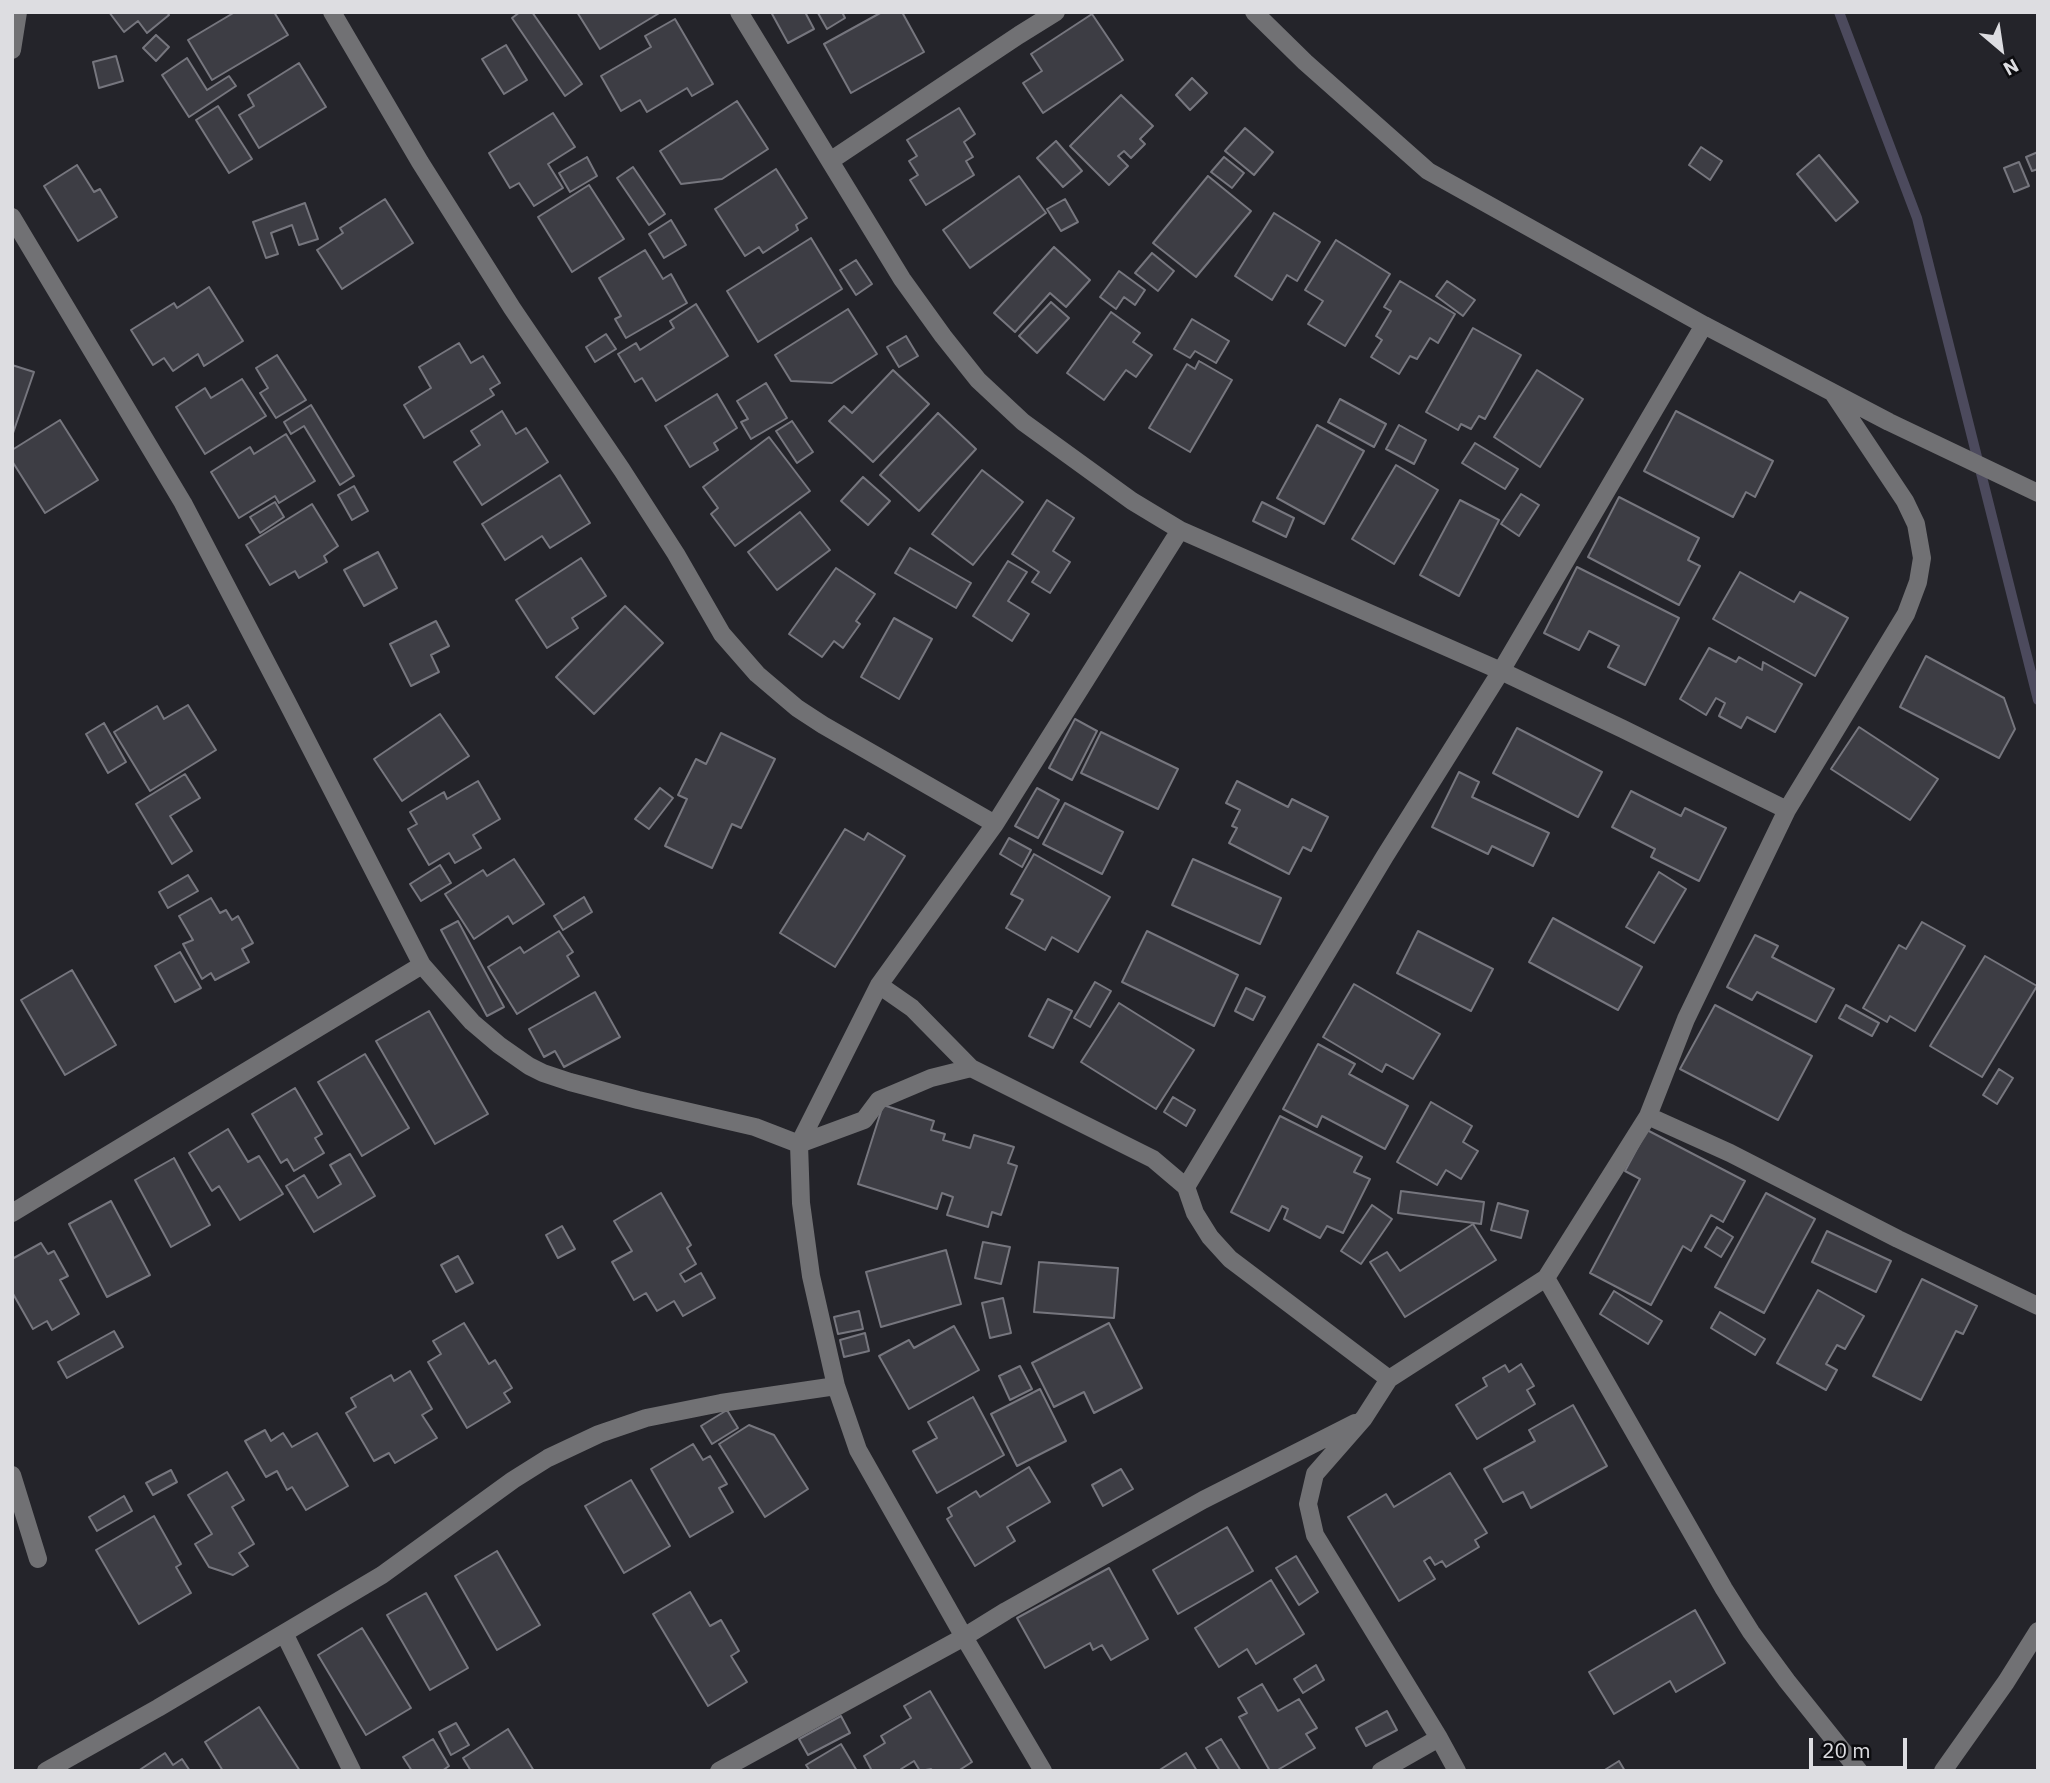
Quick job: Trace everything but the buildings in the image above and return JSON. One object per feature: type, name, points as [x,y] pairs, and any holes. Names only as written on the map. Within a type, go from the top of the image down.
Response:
[{"type":"street","points":[[12,50],[18,12]]},
{"type":"street","points":[[332,12],[420,162],[512,308],[670,543],[722,634],[757,674],[797,708],[995,824]]},
{"type":"street","points":[[739,12],[902,279],[978,380],[1023,422],[1132,502],[1180,530],[1501,671],[1787,810]]},
{"type":"street","points":[[830,161],[1056,12]]},
{"type":"street","points":[[1254,12],[1305,62],[1428,171],[1704,326],[1889,422],[2038,493]]},
{"type":"street","points":[[12,217],[183,503],[422,965],[472,1022],[499,1045],[543,1073],[570,1083],[755,1127],[799,1144],[864,1120],[879,1100],[931,1078],[971,1068]]},
{"type":"street","points":[[1186,1187],[1385,856],[1501,671],[1704,326]]},
{"type":"street","points":[[1457,1771],[1315,1535],[1308,1504],[1315,1474],[1364,1418],[1389,1379],[1545,1278],[1648,1116],[1686,1019],[1787,810],[1906,614],[1918,582],[1923,558],[1920,534],[1910,510],[1833,393]]},
{"type":"street","points":[[1043,1771],[858,1450],[836,1386],[811,1276],[801,1203],[799,1144],[879,985],[995,824],[1180,530]]},
{"type":"street","points":[[12,1213],[422,965]]},
{"type":"street","points":[[879,985],[912,1008],[971,1068],[1153,1159],[1186,1187],[1195,1213],[1210,1237],[1230,1259],[1389,1379]]},
{"type":"street","points":[[1648,1116],[1730,1153],[1898,1239],[2038,1306]]},
{"type":"street","points":[[1545,1278],[1751,1632],[1859,1771]]},
{"type":"street","points":[[46,1771],[382,1575],[548,1458],[599,1434],[646,1418],[708,1405],[836,1386]]},
{"type":"street","points":[[719,1771],[964,1637],[1203,1500],[1364,1418]]},
{"type":"street","points":[[12,1475],[37,1559]]},
{"type":"street","points":[[1943,1771],[2006,1682],[2038,1630]]},
{"type":"street","points":[[284,1633],[352,1771]]},
{"type":"street","points":[[1381,1771],[1439,1738]]},
{"type":"waterway","points":[[1839,12],[1917,218],[2038,700]]}]
